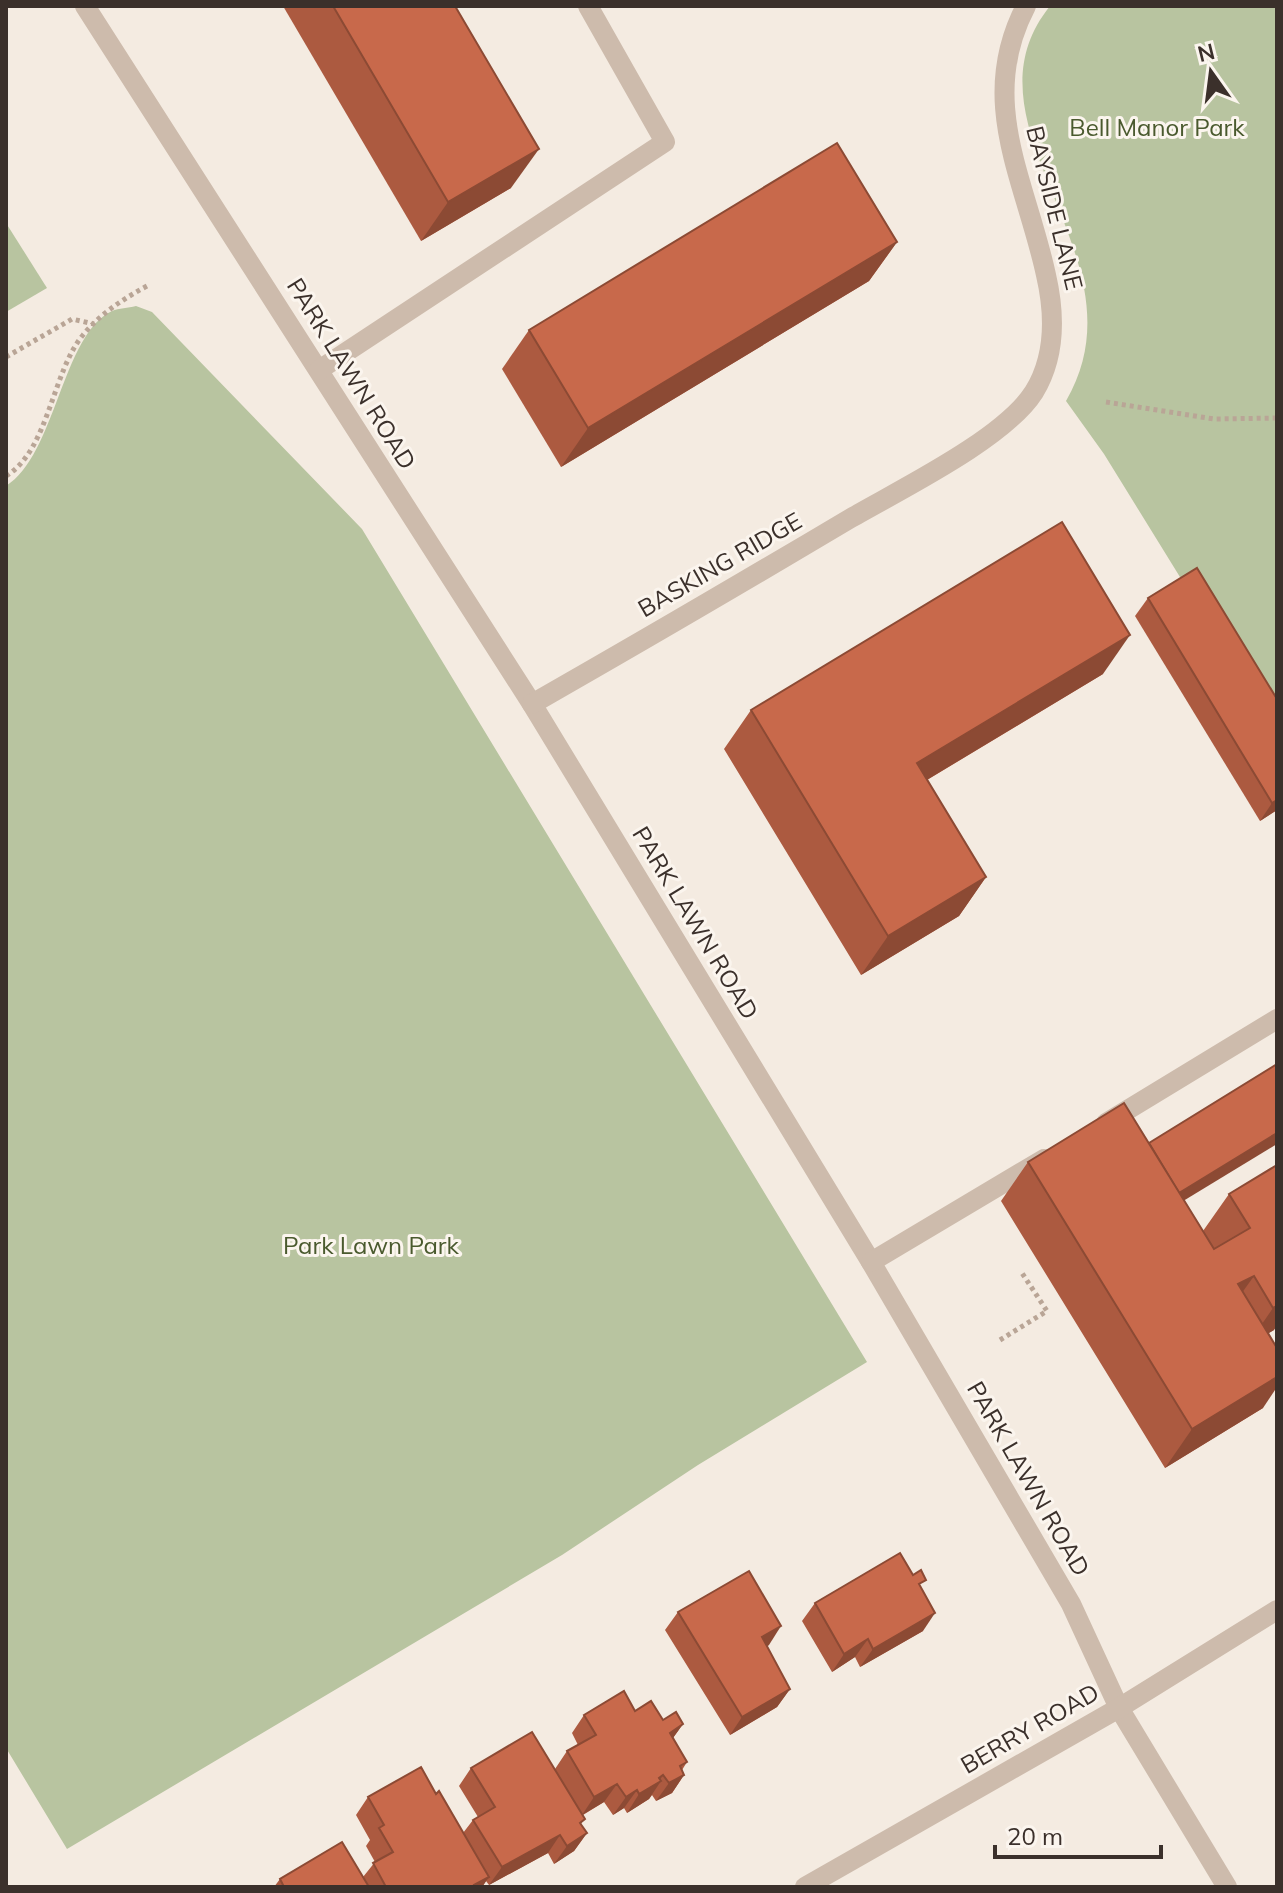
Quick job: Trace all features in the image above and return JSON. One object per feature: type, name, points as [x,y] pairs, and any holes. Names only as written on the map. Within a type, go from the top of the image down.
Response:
[{"type":"street","name":"PARK LAWN ROAD","points":[[85,6],[319,370],[375,464],[532,704],[871,1262],[1071,1604],[1119,1708],[1227,1887]]},
{"type":"street","points":[[319,370],[665,142],[588,6]]},
{"type":"street","name":"BAYSIDE LANE","points":[[934,470],[1003,424],[1020,408],[1034,391],[1050,353],[1053,318],[1046,274],[1011,153],[1002,99],[1018,22],[1026,6]]},
{"type":"street","name":"BASKING RIDGE","points":[[532,704],[934,470]]},
{"type":"street","points":[[1088,1133],[1277,1019]]},
{"type":"street","points":[[871,1262],[1062,1148]]},
{"type":"street","name":"BERRY ROAD","points":[[805,1887],[1119,1708],[1277,1610]]},
{"type":"path","points":[[6,476],[19,468],[31,449],[81,337],[117,302],[147,286]]},
{"type":"path","points":[[6,357],[72,319],[95,324]]},
{"type":"path","points":[[1106,402],[1214,419],[1277,418]]},
{"type":"path","points":[[1000,1340],[1047,1311],[1022,1273]]},
{"type":"green space","name":"Bell Manor Park","points":[[1050,6],[1277,6],[1277,734],[1104,454],[1066,401],[1085,348],[1085,296],[1072,245],[1035,146],[1023,99],[1026,52]]},
{"type":"green space","points":[[6,223],[47,288],[6,312]]},
{"type":"green space","name":"Park Lawn Park","points":[[136,306],[152,312],[362,529],[867,1362],[698,1465],[562,1555],[67,1849],[6,1748],[6,486],[23,471],[37,449],[81,344],[95,324],[112,311]]},
{"type":"building","points":[[333,6],[455,6],[539,149],[448,202]]},
{"type":"building","points":[[837,143],[897,242],[588,428],[529,330]]},
{"type":"building","points":[[1062,522],[1130,635],[917,763],[986,877],[888,936],[751,710]]},
{"type":"building","points":[[1197,568],[1277,699],[1277,800],[1272,803],[1148,598]]},
{"type":"building","points":[[1277,1064],[1277,1133],[1179,1193],[1149,1143]]},
{"type":"building","points":[[1124,1103],[1214,1249],[1250,1228],[1229,1194],[1277,1165],[1277,1306],[1273,1308],[1254,1276],[1238,1284],[1277,1348],[1277,1377],[1192,1429],[1028,1162]]},
{"type":"building","points":[[900,1553],[913,1575],[921,1570],[926,1580],[919,1584],[935,1613],[873,1649],[868,1639],[844,1654],[815,1603]]},
{"type":"building","points":[[749,1571],[781,1626],[762,1637],[790,1689],[742,1717],[678,1612]]},
{"type":"building","points":[[624,1691],[635,1711],[651,1701],[663,1720],[676,1712],[683,1724],[670,1733],[687,1762],[680,1766],[684,1775],[669,1783],[663,1775],[659,1778],[661,1781],[639,1794],[637,1790],[626,1797],[617,1784],[594,1797],[567,1751],[596,1735],[584,1715]]},
{"type":"building","points":[[532,1732],[585,1819],[580,1823],[587,1833],[567,1846],[560,1835],[502,1867],[473,1820],[495,1807],[471,1768]]},
{"type":"building","points":[[421,1767],[436,1794],[439,1791],[489,1877],[475,1887],[386,1887],[373,1863],[393,1852],[379,1828],[384,1825],[368,1797]]},
{"type":"building","points":[[342,1842],[369,1887],[284,1887],[280,1879]]}]
